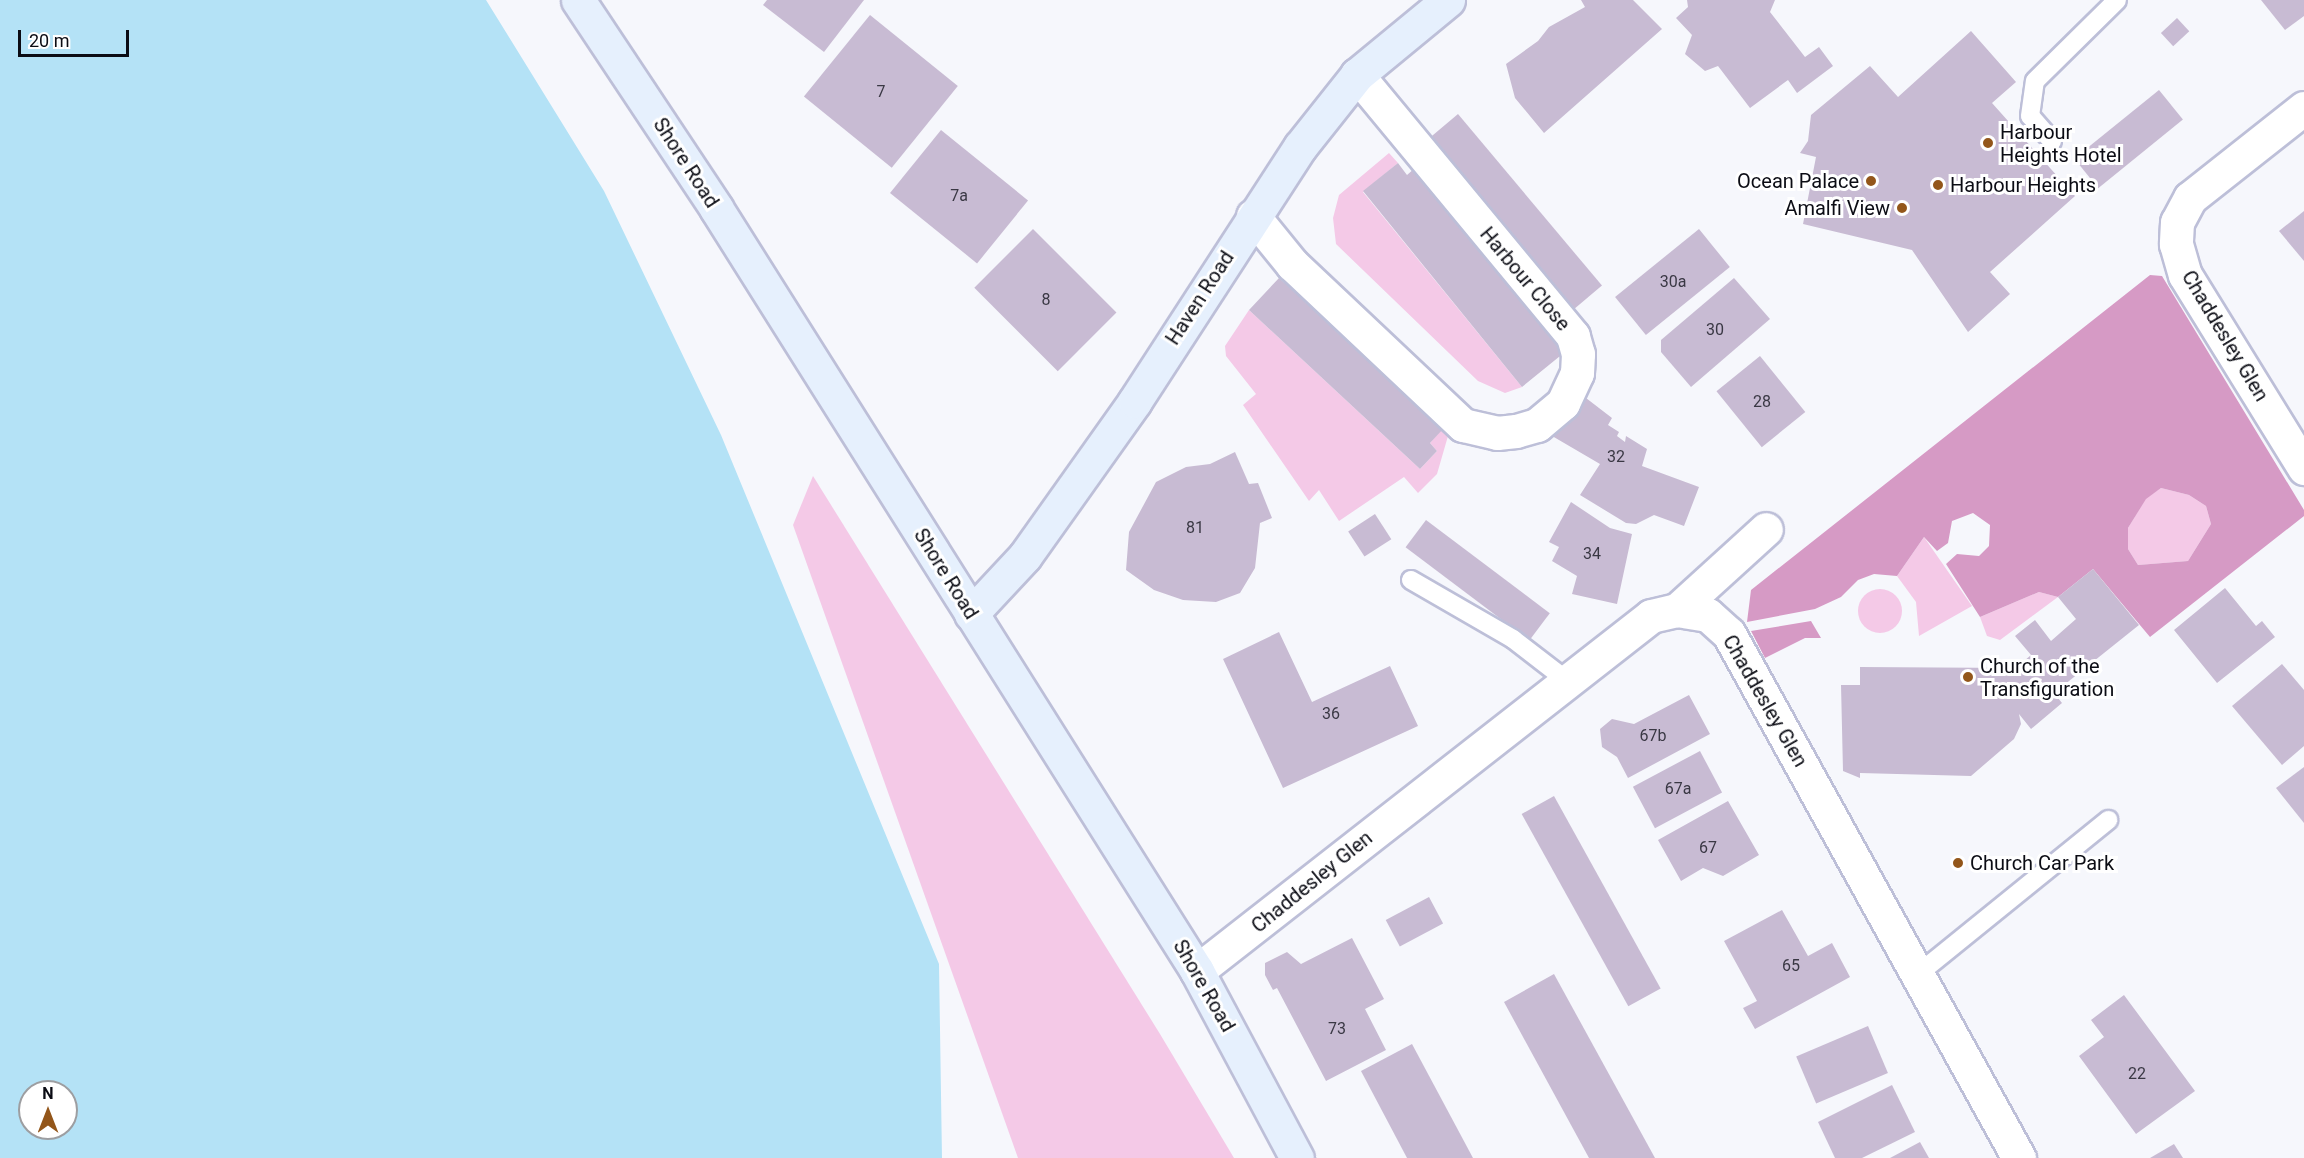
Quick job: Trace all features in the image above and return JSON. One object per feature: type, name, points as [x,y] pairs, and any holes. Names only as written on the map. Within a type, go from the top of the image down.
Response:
[{"type":"main road","name":"Shore Road","points":[[578,0],[716,208],[1197,970],[1297,1158]]},
{"type":"main road","name":"Haven Road","points":[[971,615],[1025,556],[1135,401],[1253,216],[1357,75],[1448,0]]},
{"type":"street","name":"Harbour Close","points":[[1253,216],[1292,264],[1463,425],[1497,433],[1516,431],[1538,425],[1563,403],[1577,373],[1578,354],[1572,336],[1357,75]]},
{"type":"street","name":"Chaddesley Glen","points":[[2304,108],[2190,198],[2177,222],[2176,244],[2186,274],[2304,468]]},
{"type":"street","points":[[1677,609],[1766,529]]},
{"type":"street","name":"Chaddesley Glen","points":[[1197,970],[1651,616],[1677,609],[1708,615],[1728,634],[2019,1158]]},
{"type":"lane","points":[[2052,141],[2030,116],[2035,81],[2117,0]]},
{"type":"lane","points":[[1411,580],[1513,639],[1566,680]]},
{"type":"lane","points":[[1918,974],[2108,820]]},
{"type":"shaded area","points":[[1389,153],[1398,163],[1363,192],[1522,387],[1505,393],[1478,381],[1336,244],[1333,218],[1339,195]]},
{"type":"shaded area","points":[[2150,275],[2162,276],[2304,510],[2304,516],[2150,637],[2093,569],[2058,597],[2039,592],[1980,617],[1946,564],[1957,554],[1979,556],[1989,546],[1990,525],[1973,513],[1952,521],[1948,543],[1937,551],[1924,537],[1897,576],[1874,574],[1858,580],[1841,597],[1815,609],[1747,622],[1751,590]],"holes":[[[2161,488],[2189,495],[2206,506],[2211,524],[2188,561],[2138,565],[2128,549],[2128,528],[2146,499]]]},
{"type":"shaded area","points":[[1249,310],[1420,469],[1437,451],[1430,443],[1447,423],[1448,436],[1437,474],[1418,493],[1404,477],[1339,521],[1319,490],[1309,501],[1243,405],[1256,394],[1226,356],[1225,346]]},
{"type":"shaded area","points":[[813,476],[1160,1034],[1234,1158],[1018,1158],[793,525]]},
{"type":"shaded area","points":[[2161,488],[2189,495],[2206,506],[2211,524],[2188,561],[2138,565],[2128,549],[2128,528],[2146,498]]},
{"type":"shaded area","points":[[1924,537],[1972,606],[1919,636],[1916,602],[1897,576]]},
{"type":"shaded area","points":[[1880,589],[1889,590],[1896,595],[1901,602],[1901,620],[1896,627],[1889,632],[1880,633],[1871,632],[1864,627],[1859,620],[1858,611],[1859,602],[1864,595],[1871,590]]},
{"type":"shaded area","points":[[2039,592],[2058,597],[2000,640],[1987,636],[1980,617]]},
{"type":"shaded area","points":[[1811,621],[1821,638],[1805,638],[1765,658],[1751,631]]},
{"type":"water","points":[[0,0],[486,0],[604,191],[721,435],[939,964],[942,1158],[0,1158]]},
{"type":"building","points":[[767,0],[864,0],[824,52],[763,5]]},
{"type":"building","points":[[1581,0],[1633,0],[1662,29],[1544,133],[1515,98],[1506,64],[1538,41],[1549,27],[1585,7]]},
{"type":"building","points":[[1687,0],[1775,0],[1770,12],[1805,57],[1819,47],[1833,66],[1797,93],[1788,80],[1750,108],[1718,66],[1705,71],[1685,54],[1692,35],[1676,18],[1688,7]]},
{"type":"building","points":[[2261,0],[2304,0],[2304,16],[2285,30]]},
{"type":"building","points":[[870,15],[958,86],[892,168],[804,97]]},
{"type":"building","points":[[2177,18],[2189,31],[2173,46],[2161,33]]},
{"type":"building","name":"Harbour Heights","points":[[1971,31],[2016,82],[1992,103],[2075,196],[1990,272],[2010,294],[1968,332],[1912,250],[1803,224],[1816,157],[1800,153],[1808,141],[1811,115],[1870,66],[1898,97]]},
{"type":"building","points":[[2159,90],[2183,120],[2098,188],[2074,159]]},
{"type":"building","points":[[1458,114],[1602,286],[1574,309],[1430,137]]},
{"type":"building","points":[[941,130],[1028,200],[977,263],[890,193]]},
{"type":"building","points":[[1398,163],[1407,175],[1415,168],[1565,352],[1522,387],[1363,191]]},
{"type":"building","points":[[2304,211],[2304,261],[2279,231]]},
{"type":"building","points":[[1033,229],[1116,312],[1058,371],[974,288]]},
{"type":"building","points":[[1699,229],[1730,267],[1646,335],[1615,297]]},
{"type":"building","points":[[1279,278],[1302,298],[1309,291],[1444,428],[1430,443],[1437,451],[1420,469],[1249,310]]},
{"type":"building","points":[[1734,278],[1770,319],[1691,387],[1661,352],[1661,340]]},
{"type":"building","points":[[1760,356],[1805,412],[1762,447],[1716,391]]},
{"type":"building","points":[[1586,398],[1612,418],[1608,425],[1619,432],[1617,436],[1625,442],[1626,436],[1647,449],[1642,466],[1699,487],[1684,526],[1654,515],[1636,524],[1626,523],[1580,495],[1600,464],[1547,433]]},
{"type":"building","points":[[1235,452],[1249,484],[1258,483],[1272,518],[1260,523],[1255,568],[1240,593],[1216,602],[1183,600],[1154,590],[1126,570],[1129,532],[1156,482],[1186,467],[1210,464]]},
{"type":"building","points":[[1571,502],[1610,528],[1632,534],[1617,604],[1572,594],[1577,576],[1552,561],[1559,547],[1549,542]]},
{"type":"building","points":[[1375,514],[1391,539],[1365,557],[1348,531]]},
{"type":"building","points":[[1426,520],[1550,613],[1529,640],[1406,547]]},
{"type":"building","name":"Church of the Transfiguration","points":[[2093,569],[2139,625],[2054,693],[2062,703],[2031,729],[2019,714],[2021,724],[2014,739],[1971,776],[1860,773],[1860,778],[1843,771],[1841,685],[1860,685],[1860,667],[2016,668],[2031,655],[2015,636],[2035,620],[2051,641],[2076,619],[2058,597]]},
{"type":"building","points":[[2225,588],[2256,626],[2262,621],[2275,637],[2217,683],[2174,630]]},
{"type":"building","points":[[1279,632],[1312,702],[1390,666],[1418,726],[1283,788],[1223,659]]},
{"type":"building","points":[[2282,664],[2304,690],[2304,746],[2282,765],[2232,706]]},
{"type":"building","points":[[1689,695],[1710,734],[1628,778],[1617,757],[1602,747],[1600,729],[1612,719],[1634,724]]},
{"type":"building","points":[[1700,751],[1722,792],[1655,828],[1633,787]]},
{"type":"building","points":[[2304,767],[2304,823],[2276,788]]},
{"type":"building","points":[[1554,796],[1661,988],[1628,1006],[1522,814]]},
{"type":"building","points":[[1728,801],[1759,855],[1723,876],[1703,868],[1681,881],[1658,840]]},
{"type":"building","points":[[1429,897],[1443,923],[1400,946],[1386,920]]},
{"type":"building","points":[[1782,910],[1808,956],[1832,943],[1850,977],[1755,1029],[1743,1008],[1757,1001],[1724,941]]},
{"type":"building","points":[[1352,938],[1384,999],[1365,1009],[1386,1050],[1326,1081],[1277,988],[1273,990],[1265,975],[1265,963],[1287,952],[1301,964]]},
{"type":"building","points":[[1554,974],[1655,1158],[1589,1158],[1504,1002]]},
{"type":"building","points":[[2124,995],[2195,1091],[2136,1134],[2079,1056],[2104,1037],[2091,1020]]},
{"type":"building","points":[[1868,1026],[1888,1073],[1816,1103],[1796,1056]]},
{"type":"building","points":[[1412,1044],[1473,1158],[1407,1158],[1361,1071]]},
{"type":"building","points":[[1892,1085],[1915,1132],[1862,1158],[1835,1158],[1818,1122]]},
{"type":"building","points":[[1920,1142],[1929,1158],[1890,1158]]},
{"type":"building","points":[[2174,1144],[2183,1158],[2150,1158]]},
{"type":"place","name":"Harbour Heights Hotel","points":[[1988,143]]},
{"type":"place","name":"Ocean Palace","points":[[1871,181]]},
{"type":"place","name":"Harbour Heights","points":[[1938,185]]},
{"type":"place","name":"Amalfi View","points":[[1902,208]]},
{"type":"place","name":"Church of the Transfiguration","points":[[1968,677]]},
{"type":"place","name":"Church Car Park","points":[[1958,863]]}]
